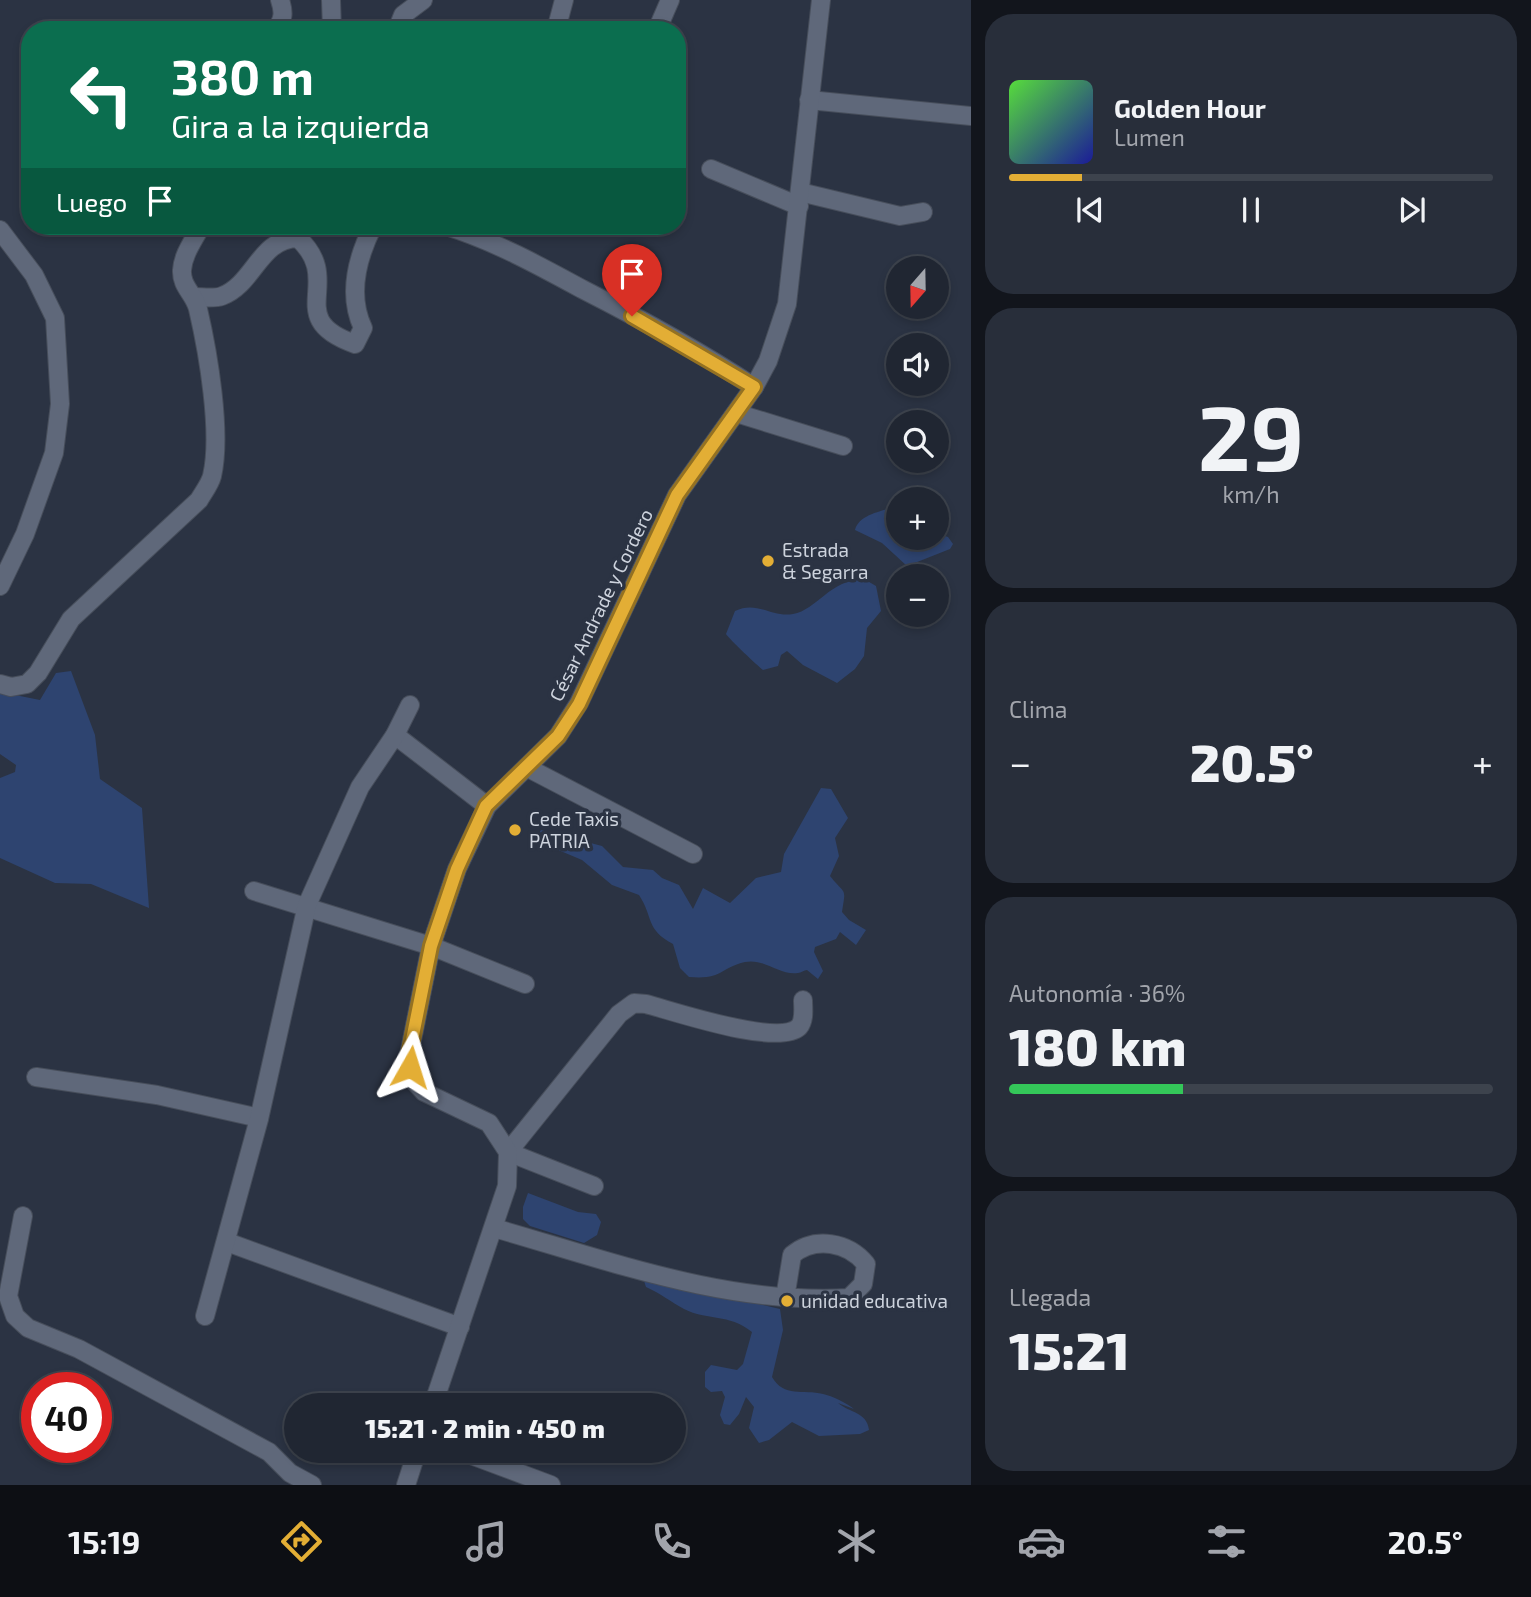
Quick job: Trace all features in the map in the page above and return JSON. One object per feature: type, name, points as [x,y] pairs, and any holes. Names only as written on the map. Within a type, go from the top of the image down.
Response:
[{"type":"street","points":[[281,0],[284,12],[282,21]]},
{"type":"street","points":[[331,0],[332,21]]},
{"type":"street","points":[[401,21],[403,15],[423,0]]},
{"type":"street","points":[[558,21],[564,0]]},
{"type":"street","points":[[661,21],[670,0]]},
{"type":"street","name":"César Andrade y Cordero","points":[[508,1152],[489,1124],[424,1092],[414,1081],[409,1055],[431,946],[457,869],[486,806],[558,736],[579,704],[677,495],[754,387],[768,361],[787,304],[821,0]]},
{"type":"street","points":[[809,100],[971,116]]},
{"type":"street","points":[[711,169],[799,199],[900,216],[923,212]]},
{"type":"street","points":[[0,230],[34,275],[55,318],[60,404],[54,453],[25,534],[0,586]]},
{"type":"street","points":[[0,684],[11,687],[27,684],[38,673],[71,619],[199,500],[212,477],[216,426],[194,297],[184,287],[182,274],[183,260],[196,235]]},
{"type":"street","points":[[194,297],[220,297],[241,285],[264,252],[287,238],[298,238],[310,248],[317,262],[320,278],[314,298],[323,325],[330,333],[355,344],[363,328],[356,305],[356,266],[369,235]]},
{"type":"street","points":[[474,235],[682,342],[754,387]]},
{"type":"street","points":[[736,413],[843,446]]},
{"type":"street","points":[[205,1317],[259,1118],[307,905],[360,787],[395,735],[410,705]]},
{"type":"street","points":[[395,735],[486,806]]},
{"type":"street","points":[[528,768],[693,854]]},
{"type":"street","points":[[254,891],[307,905],[431,946],[526,984]]},
{"type":"street","points":[[437,1393],[507,1186],[508,1152],[611,1023],[634,1003],[742,1030],[785,1033],[798,1028],[803,1021],[803,1000]]},
{"type":"street","points":[[36,1077],[157,1095],[259,1118]]},
{"type":"street","points":[[508,1152],[594,1186]]},
{"type":"street","points":[[23,1216],[8,1296],[15,1316],[27,1328],[79,1349],[269,1452],[290,1473],[312,1485]]},
{"type":"street","points":[[494,1228],[692,1284],[785,1298],[849,1298],[863,1284],[866,1264],[848,1247],[828,1244],[800,1248],[792,1255],[785,1298]]},
{"type":"street","points":[[227,1242],[460,1327]]},
{"type":"street","points":[[406,1485],[413,1463]]},
{"type":"street","points":[[492,1463],[551,1485]]},
{"type":"shaded area","points":[[886,510],[886,547],[855,530],[861,520]]},
{"type":"shaded area","points":[[890,550],[947,550],[912,564],[905,564]]},
{"type":"shaded area","points":[[864,579],[876,586],[881,611],[867,628],[864,656],[855,669],[837,683],[803,665],[787,651],[781,655],[778,666],[763,670],[726,634],[735,611],[750,607],[778,614],[793,614],[809,607],[842,584]]},
{"type":"shaded area","points":[[71,671],[95,735],[100,779],[142,808],[149,908],[91,884],[55,883],[0,858],[0,778],[15,772],[16,765],[0,754],[0,692],[40,700],[56,673]]},
{"type":"shaded area","points":[[821,788],[831,789],[848,818],[835,838],[839,856],[830,876],[844,892],[842,912],[849,920],[866,930],[856,945],[840,932],[836,939],[815,947],[814,952],[823,971],[818,979],[807,970],[791,973],[752,961],[737,964],[708,977],[689,977],[680,968],[673,944],[654,928],[639,895],[612,885],[582,860],[544,844],[538,835],[541,830],[602,846],[623,867],[653,870],[662,878],[679,885],[693,909],[703,888],[730,903],[756,878],[781,872],[784,854]]},
{"type":"shaded area","points":[[528,1193],[578,1212],[596,1214],[601,1222],[597,1235],[584,1243],[530,1226],[523,1219],[523,1207]]},
{"type":"shaded area","points":[[650,1279],[780,1309],[783,1330],[772,1377],[777,1384],[794,1392],[823,1394],[839,1400],[854,1409],[838,1403],[865,1420],[869,1430],[860,1434],[819,1436],[792,1422],[769,1440],[759,1443],[749,1428],[754,1407],[746,1397],[739,1414],[730,1425],[724,1424],[720,1415],[725,1397],[722,1391],[711,1392],[705,1387],[705,1372],[711,1365],[737,1370],[743,1364],[752,1332],[735,1322],[684,1309],[646,1287],[644,1281]]},
{"type":"place","name":"Estrada & Segarra","points":[[768,561]]},
{"type":"place","name":"Cede Taxis PATRIA","points":[[515,830]]},
{"type":"place","name":"unidad educativa","points":[[787,1301]]},
{"type":"route","points":[[410,1067],[409,1055],[431,946],[457,869],[486,806],[558,736],[579,704],[600,665],[677,495],[754,387],[682,342],[632,316]]}]
